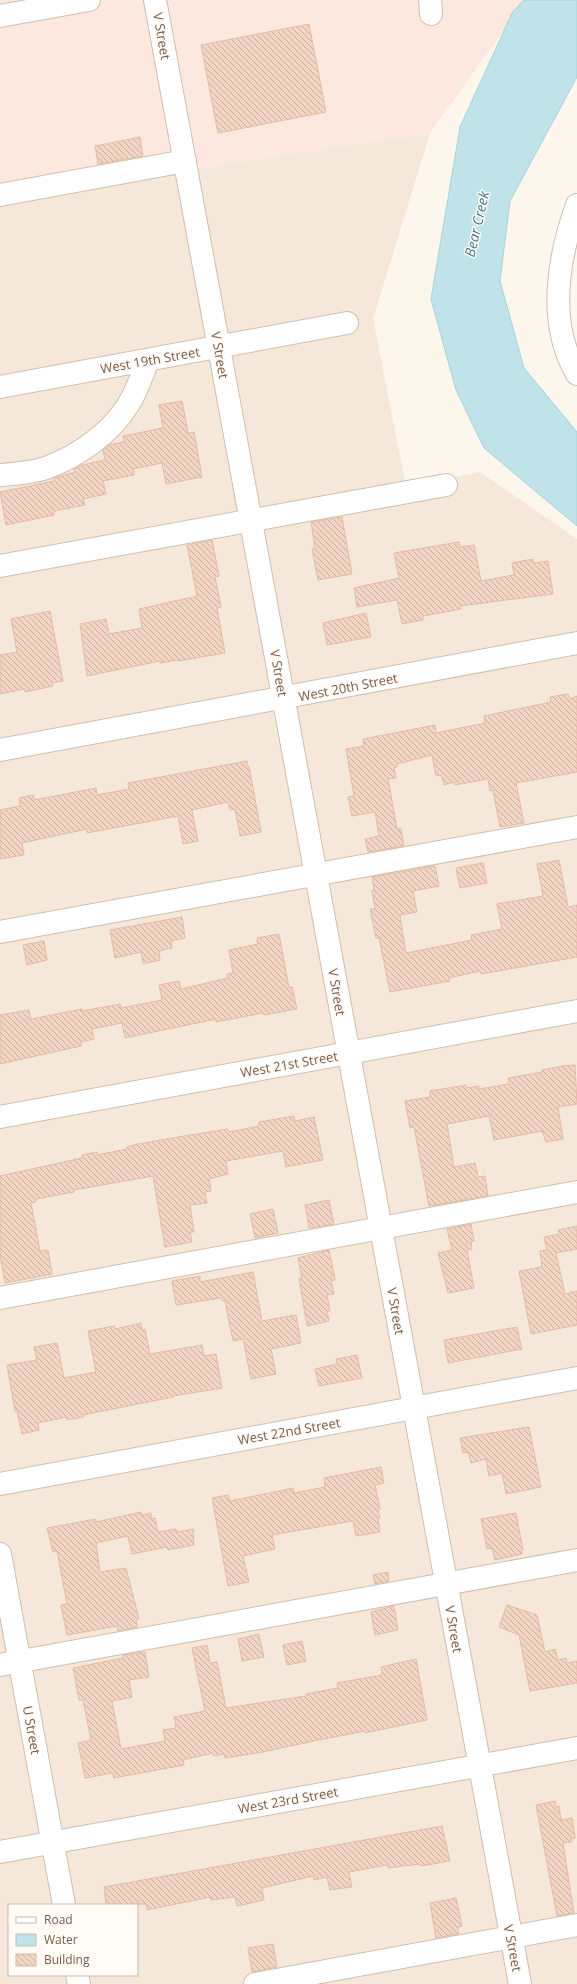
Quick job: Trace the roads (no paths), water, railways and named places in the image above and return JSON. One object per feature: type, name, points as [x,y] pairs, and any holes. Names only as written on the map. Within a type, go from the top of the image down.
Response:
[{"type":"street","points":[[0,16],[35,5],[89,0]]},
{"type":"street","name":"V Street","points":[[155,0],[520,1984]]},
{"type":"street","points":[[0,195],[185,161]]},
{"type":"street","points":[[577,205],[562,252],[558,298],[562,332],[577,374]]},
{"type":"street","name":"West 19th Street","points":[[0,387],[347,323]]},
{"type":"street","points":[[0,475],[44,468],[68,458],[92,443],[109,429],[128,406],[148,360]]},
{"type":"street","points":[[0,566],[446,485]]},
{"type":"street","name":"West 20th Street","points":[[0,750],[284,699],[577,643]]},
{"type":"street","points":[[0,932],[577,827]]},
{"type":"street","name":"West 21st Street","points":[[0,1117],[577,1011]]},
{"type":"street","points":[[0,1298],[577,1192]]},
{"type":"street","name":"West 22nd Street","points":[[0,1484],[577,1378]]},
{"type":"street","name":"U Street","points":[[0,1554],[10,1663],[53,1843],[64,1904]]},
{"type":"street","points":[[10,1663],[577,1560]]},
{"type":"street","name":"West 23rd Street","points":[[0,1852],[577,1748]]},
{"type":"street","points":[[255,1984],[577,1925]]},
{"type":"water","name":"Bear Creek","points":[[524,0],[577,0],[577,77],[510,201],[500,281],[524,368],[577,432],[577,526],[484,448],[456,390],[431,299],[460,127],[512,13]]}]
